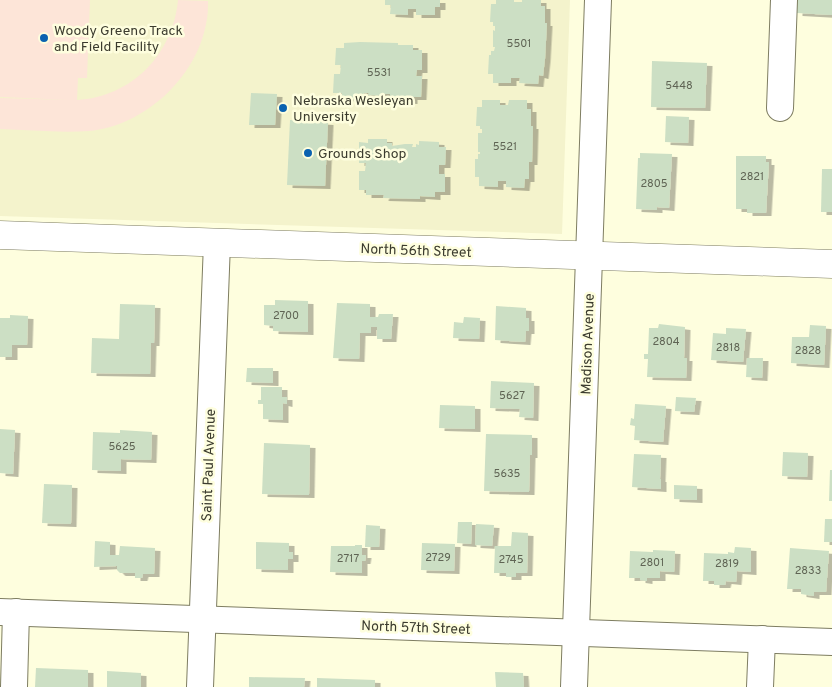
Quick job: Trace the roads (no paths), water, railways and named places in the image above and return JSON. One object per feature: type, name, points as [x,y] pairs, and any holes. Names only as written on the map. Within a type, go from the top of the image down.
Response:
[{"type":"main road","name":"North 56th Street","points":[[0,234],[832,264]]},
{"type":"street","name":"Madison Avenue","points":[[574,687],[598,0]]},
{"type":"street","points":[[780,108],[784,0]]},
{"type":"street","name":"Saint Paul Avenue","points":[[200,687],[216,243]]},
{"type":"street","points":[[8,612],[14,687]]},
{"type":"street","name":"North 57th Street","points":[[8,612],[832,642]]},
{"type":"street","points":[[760,687],[762,639]]},
{"type":"place","name":"Woody Greeno Track and Field Facility","points":[[44,38]]},
{"type":"place","name":"Nebraska Wesleyan University","points":[[283,108]]},
{"type":"place","name":"Grounds Shop","points":[[308,153]]}]
